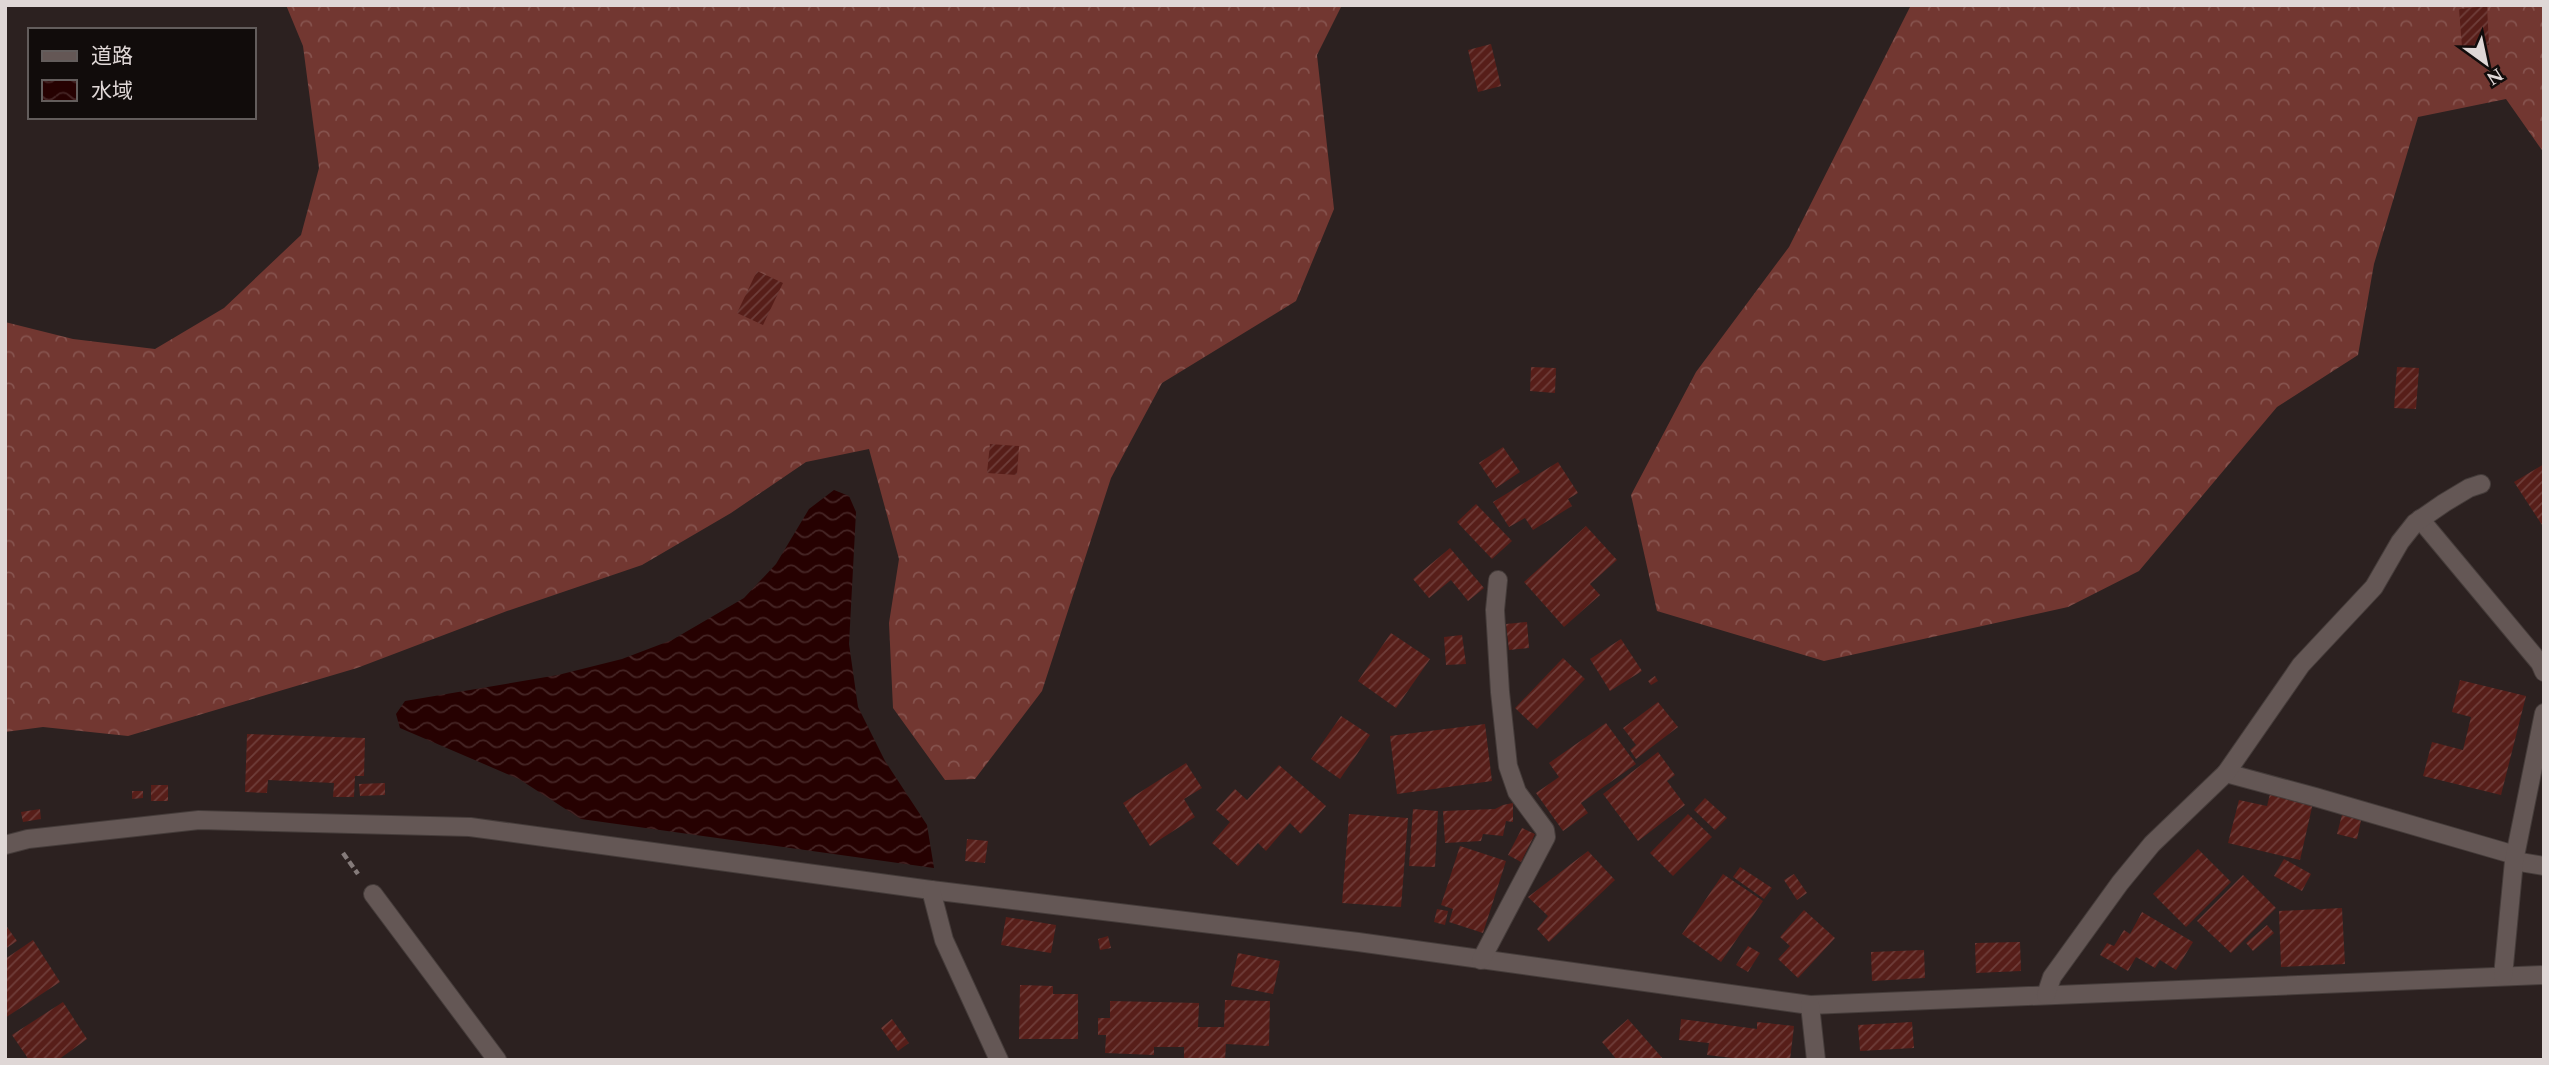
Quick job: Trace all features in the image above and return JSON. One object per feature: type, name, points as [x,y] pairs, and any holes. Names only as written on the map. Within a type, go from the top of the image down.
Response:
[{"type":"street","points":[[2046,995],[2052,977],[2120,883],[2152,844],[2227,774],[2301,665],[2374,587],[2400,542],[2420,519],[2469,488],[2481,484]]},
{"type":"street","points":[[2420,519],[2540,663],[2544,672]]},
{"type":"street","points":[[1481,960],[1546,837],[1545,830],[1517,792],[1508,766],[1496,624],[1498,580]]},
{"type":"street","points":[[2503,976],[2514,858],[2544,713]]},
{"type":"street","points":[[2227,774],[2315,796],[2544,866]]},
{"type":"street","points":[[5,845],[28,839],[200,820],[470,827],[931,890],[1344,940],[1810,1005],[2544,975]]},
{"type":"street","points":[[931,890],[944,940],[999,1060]]},
{"type":"street","points":[[373,894],[497,1060]]},
{"type":"street","points":[[1810,1005],[1816,1060]]},
{"type":"path","points":[[321,824],[373,894]]},
{"type":"green space","points":[[286,5],[1342,5],[1317,55],[1334,209],[1296,301],[1162,383],[1111,478],[1042,691],[975,779],[945,780],[893,708],[889,623],[899,559],[869,449],[806,462],[731,513],[642,565],[507,611],[357,668],[128,736],[43,727],[5,732],[5,322],[73,339],[155,349],[224,308],[301,235],[319,168],[303,46]]},
{"type":"green space","points":[[1911,5],[2544,5],[2544,153],[2506,99],[2418,117],[2374,264],[2358,355],[2277,407],[2139,571],[2068,607],[1824,661],[1657,611],[1631,495],[1696,372],[1789,247]]},
{"type":"water","points":[[834,490],[849,496],[856,512],[849,644],[858,707],[885,761],[927,825],[934,868],[581,819],[519,779],[400,728],[396,714],[405,701],[558,675],[622,659],[672,640],[744,598],[776,564],[809,509]]},
{"type":"building","points":[[2487,6],[2489,45],[2462,47],[2459,9]]},
{"type":"building","points":[[1491,44],[1501,86],[1478,92],[1468,50]]},
{"type":"building","points":[[757,271],[783,283],[763,325],[737,313]]},
{"type":"building","points":[[1531,367],[1556,368],[1555,393],[1530,391]]},
{"type":"building","points":[[2397,367],[2419,368],[2416,409],[2394,408]]},
{"type":"building","points":[[990,444],[1019,446],[1017,475],[987,473]]},
{"type":"building","points":[[1503,447],[1520,472],[1496,488],[1479,463]]},
{"type":"building","points":[[1558,462],[1578,493],[1568,499],[1572,506],[1533,530],[1525,518],[1509,527],[1493,502]]},
{"type":"building","points":[[2544,464],[2544,528],[2514,482]]},
{"type":"building","points":[[1476,504],[1512,541],[1492,559],[1457,522]]},
{"type":"building","points":[[1586,526],[1617,560],[1590,584],[1600,595],[1564,627],[1524,582]]},
{"type":"building","points":[[1450,548],[1484,588],[1468,601],[1451,580],[1429,598],[1413,579]]},
{"type":"building","points":[[1527,622],[1529,648],[1509,650],[1506,624]]},
{"type":"building","points":[[1391,633],[1430,659],[1396,708],[1358,681]]},
{"type":"building","points":[[1462,635],[1466,664],[1446,665],[1444,637]]},
{"type":"building","points":[[1621,639],[1642,671],[1610,691],[1590,659]]},
{"type":"building","points":[[1563,658],[1585,679],[1537,729],[1515,708]]},
{"type":"building","points":[[1655,676],[1658,681],[1651,685],[1648,681]]},
{"type":"building","points":[[2460,680],[2526,696],[2501,795],[2423,776],[2432,742],[2463,750],[2471,717],[2452,712]]},
{"type":"building","points":[[1658,702],[1678,727],[1636,759],[1630,750],[1636,745],[1623,728]]},
{"type":"building","points":[[1341,716],[1370,735],[1340,779],[1311,759]]},
{"type":"building","points":[[1606,723],[1636,764],[1581,803],[1588,813],[1563,831],[1536,793],[1559,777],[1549,763]]},
{"type":"building","points":[[1485,724],[1492,781],[1397,794],[1390,736]]},
{"type":"building","points":[[247,734],[365,738],[364,776],[355,776],[354,797],[333,797],[334,783],[268,780],[267,793],[245,792]]},
{"type":"building","points":[[1658,752],[1675,775],[1667,781],[1685,805],[1638,841],[1603,794]]},
{"type":"building","points":[[1186,763],[1202,788],[1184,799],[1195,817],[1150,846],[1123,803]]},
{"type":"building","points":[[1279,765],[1326,806],[1301,834],[1290,823],[1266,851],[1258,843],[1238,866],[1212,843],[1230,822],[1216,810],[1235,789],[1247,800]]},
{"type":"building","points":[[385,783],[385,795],[360,796],[359,784]]},
{"type":"building","points":[[151,785],[168,785],[168,801],[151,801]]},
{"type":"building","points":[[132,791],[143,791],[143,798],[132,799]]},
{"type":"building","points":[[2270,794],[2313,803],[2300,860],[2228,843],[2239,800],[2267,806]]},
{"type":"building","points":[[1705,798],[1727,818],[1715,830],[1694,810]]},
{"type":"building","points":[[1513,803],[1513,822],[1506,821],[1503,836],[1483,834],[1481,841],[1445,843],[1443,811],[1495,809]]},
{"type":"building","points":[[40,809],[41,819],[23,822],[21,812]]},
{"type":"building","points":[[1413,809],[1438,811],[1435,867],[1409,866]]},
{"type":"building","points":[[2343,811],[2362,816],[2357,839],[2337,834]]},
{"type":"building","points":[[1349,814],[1408,818],[1401,907],[1342,903]]},
{"type":"building","points":[[1688,814],[1712,837],[1673,876],[1650,853]]},
{"type":"building","points":[[1522,828],[1535,834],[1521,862],[1508,855]]},
{"type":"building","points":[[967,839],[988,841],[985,863],[965,861]]},
{"type":"building","points":[[1460,846],[1506,861],[1483,933],[1449,922],[1453,909],[1441,905]]},
{"type":"building","points":[[2198,849],[2231,882],[2186,927],[2153,894]]},
{"type":"building","points":[[1588,851],[1615,880],[1549,942],[1537,929],[1548,916],[1528,897]]},
{"type":"building","points":[[2284,859],[2311,874],[2302,891],[2274,876]]},
{"type":"building","points":[[1740,867],[1772,888],[1764,899],[1733,877]]},
{"type":"building","points":[[1723,874],[1763,901],[1721,962],[1682,934]]},
{"type":"building","points":[[1794,874],[1807,893],[1797,900],[1784,880]]},
{"type":"building","points":[[2243,875],[2276,908],[2231,953],[2197,921]]},
{"type":"building","points":[[2342,908],[2345,964],[2281,967],[2279,911]]},
{"type":"building","points":[[1437,909],[1448,911],[1445,925],[1434,922]]},
{"type":"building","points":[[1804,910],[1835,938],[1798,978],[1778,959],[1790,946],[1780,937]]},
{"type":"building","points":[[2142,912],[2193,942],[2176,970],[2160,960],[2155,968],[2136,957],[2128,971],[2100,955],[2107,943],[2114,946],[2124,930],[2130,934]]},
{"type":"building","points":[[1006,917],[1056,925],[1051,953],[1001,945]]},
{"type":"building","points":[[5,924],[17,941],[5,949]]},
{"type":"building","points":[[2267,925],[2274,933],[2253,951],[2246,943]]},
{"type":"building","points":[[1108,936],[1111,948],[1100,950],[1098,939]]},
{"type":"building","points":[[33,940],[60,982],[5,1018],[5,959]]},
{"type":"building","points":[[2020,942],[2021,971],[1976,973],[1975,943]]},
{"type":"building","points":[[1748,946],[1760,953],[1748,972],[1736,965]]},
{"type":"building","points":[[1924,950],[1925,978],[1872,981],[1871,952]]},
{"type":"building","points":[[1238,953],[1280,961],[1273,994],[1231,986]]},
{"type":"building","points":[[1020,985],[1053,986],[1053,994],[1078,994],[1078,1039],[1019,1039]]},
{"type":"building","points":[[1225,1000],[1270,1001],[1269,1046],[1226,1044],[1225,1060],[1184,1060],[1184,1047],[1154,1047],[1154,1055],[1105,1053],[1106,1035],[1098,1035],[1098,1018],[1110,1018],[1110,1001],[1199,1003],[1198,1027],[1224,1027]]},
{"type":"building","points":[[63,1002],[87,1039],[58,1060],[29,1060],[12,1035]]},
{"type":"building","points":[[892,1019],[909,1043],[898,1051],[881,1028]]},
{"type":"building","points":[[1628,1019],[1664,1060],[1617,1060],[1602,1042]]},
{"type":"building","points":[[1681,1019],[1757,1029],[1757,1022],[1794,1026],[1790,1060],[1749,1060],[1707,1055],[1709,1043],[1679,1040]]},
{"type":"building","points":[[1912,1022],[1914,1048],[1860,1051],[1858,1025]]}]
